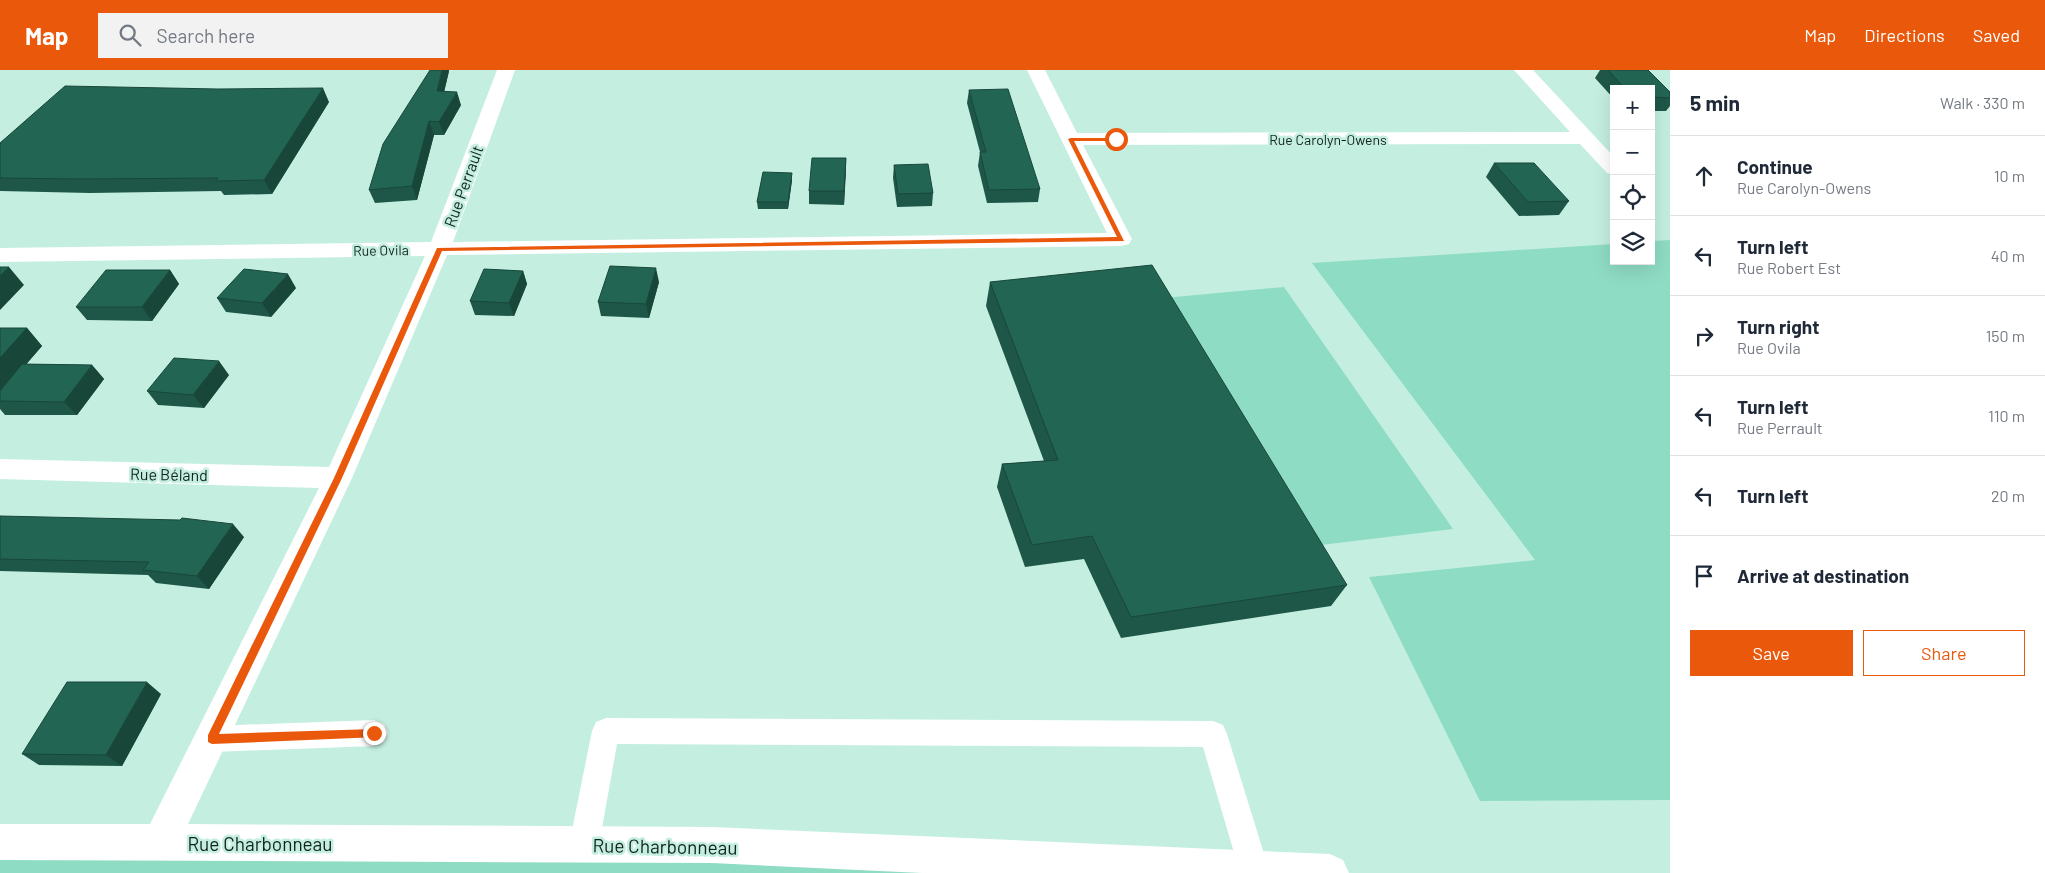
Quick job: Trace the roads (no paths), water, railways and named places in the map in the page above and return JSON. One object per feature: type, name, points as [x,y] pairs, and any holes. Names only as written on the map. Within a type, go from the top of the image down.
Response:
[{"type":"street","name":"Rue Perrault","points":[[161,842],[338,478],[439,249],[506,70]]},
{"type":"street","points":[[1036,70],[1071,139]]},
{"type":"street","points":[[1523,70],[1610,165]]},
{"type":"street","name":"Rue Carolyn-Owens","points":[[1071,139],[1585,138]]},
{"type":"street","name":"Rue Ovila","points":[[0,255],[1121,239],[1071,139]]},
{"type":"street","name":"Rue Béland","points":[[0,469],[338,478]]},
{"type":"street","name":"Rue Charbonneau","points":[[0,842],[712,845],[1330,873]]},
{"type":"lane","points":[[584,845],[606,731],[1213,734],[1254,870]]},
{"type":"lane","points":[[212,739],[374,733]]}]
